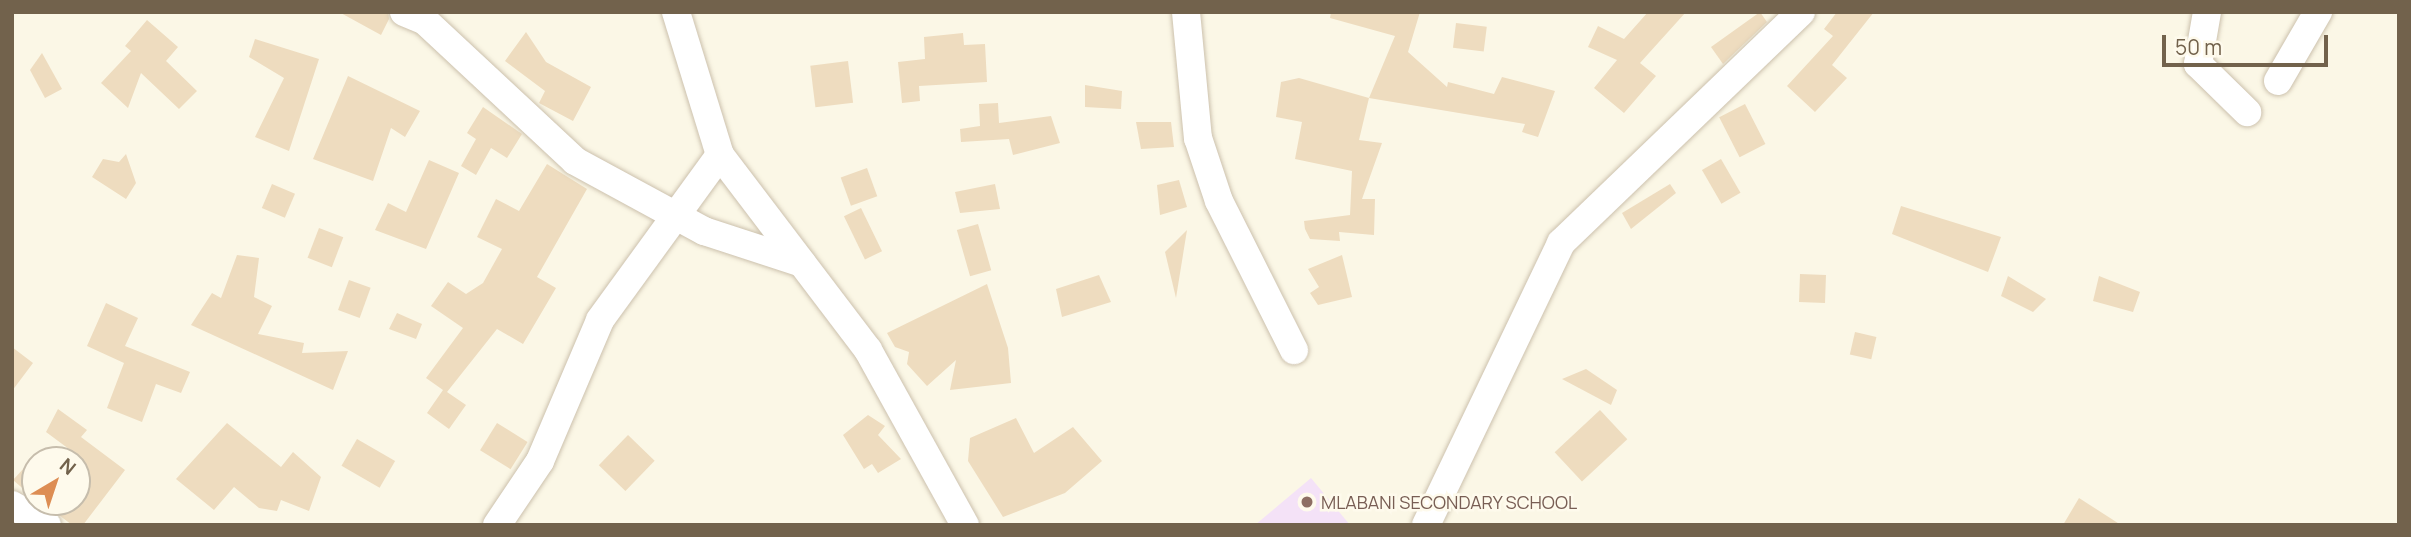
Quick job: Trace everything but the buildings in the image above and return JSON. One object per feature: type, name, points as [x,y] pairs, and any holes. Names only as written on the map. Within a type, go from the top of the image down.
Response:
[{"type":"street","points":[[404,12],[425,21],[575,161],[673,215],[802,263]]},
{"type":"street","points":[[676,12],[720,155],[868,350],[965,525]]},
{"type":"street","points":[[1186,12],[1198,138],[1219,201],[1294,350]]},
{"type":"street","points":[[1426,525],[1561,243],[1801,12]]},
{"type":"street","points":[[2207,12],[2198,64],[2247,112]]},
{"type":"street","points":[[2278,81],[2318,12]]},
{"type":"street","points":[[498,525],[540,460],[600,320],[673,215],[720,155]]},
{"type":"street","points":[[12,505],[47,525]]},
{"type":"shaded area","name":"MLABANI SECONDARY SCHOOL","points":[[1311,478],[1350,525],[1255,525]]},
{"type":"place","name":"MLABANI SECONDARY SCHOOL","points":[[1307,502]]}]
